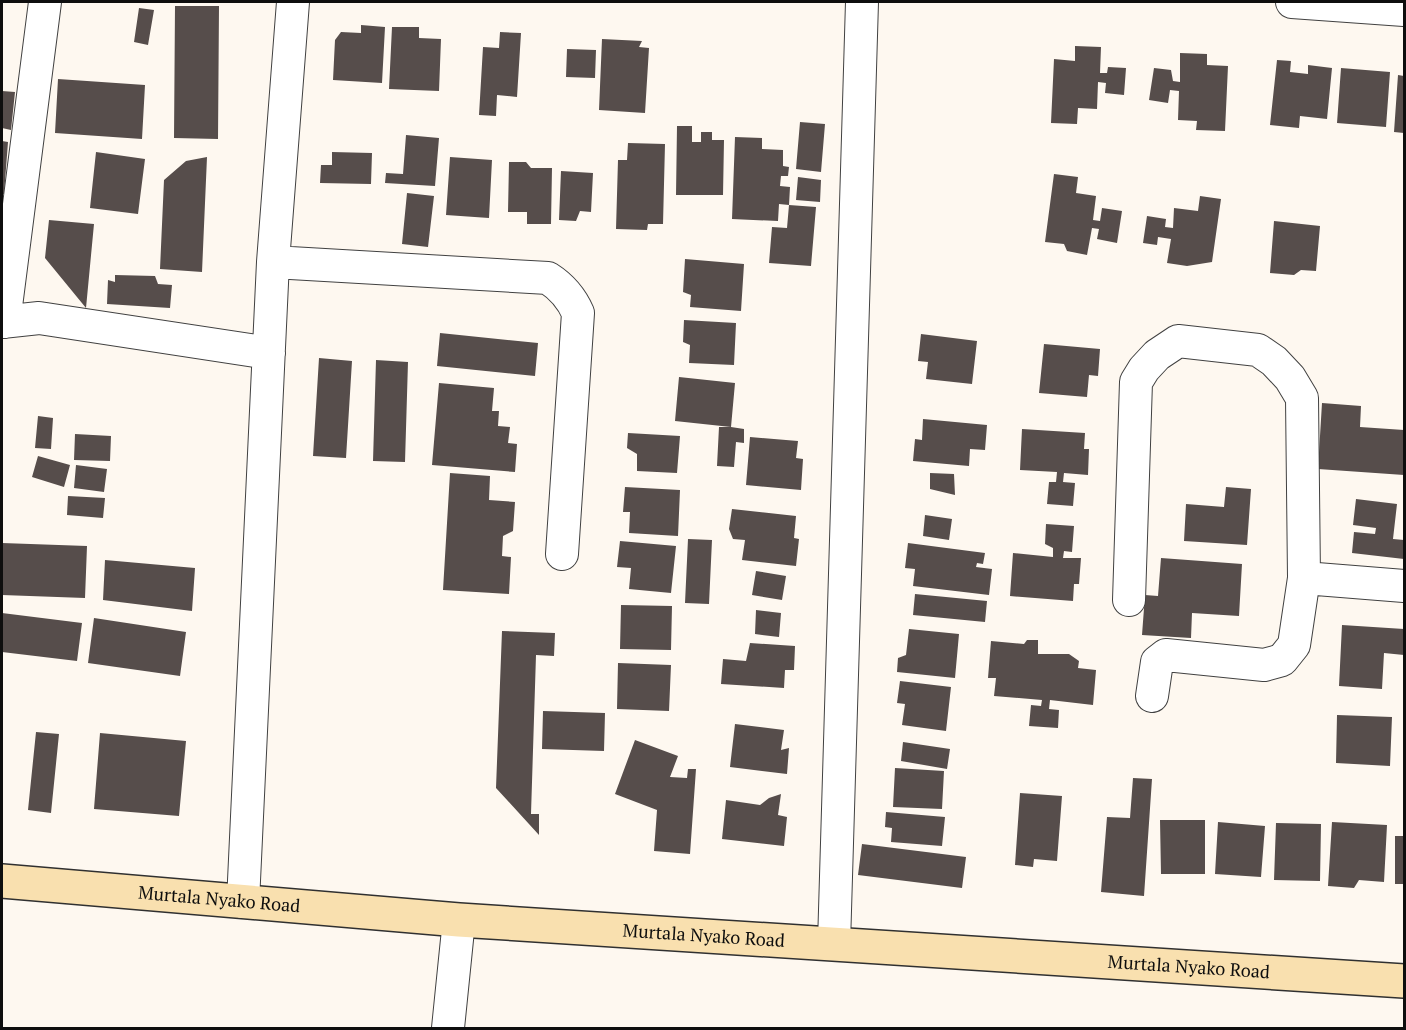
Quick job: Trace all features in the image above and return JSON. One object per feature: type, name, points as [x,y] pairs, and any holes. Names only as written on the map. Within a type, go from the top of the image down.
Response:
[{"type":"street","points":[[45,2],[3,322],[39,318],[269,353]]},
{"type":"street","points":[[243,902],[273,262],[293,2]]},
{"type":"street","points":[[834,944],[862,2]]},
{"type":"street","points":[[1292,2],[1404,10]]},
{"type":"street","points":[[273,262],[548,278],[559,285],[571,298],[578,313],[562,554]]},
{"type":"street","points":[[1129,600],[1136,382],[1157,355],[1178,341],[1258,350],[1274,361],[1290,378],[1302,398],[1304,578],[1294,645],[1282,660],[1264,665],[1166,655],[1157,662],[1152,696]]},
{"type":"street","points":[[1304,578],[1404,586]]},
{"type":"street","name":"Murtala Nyako Road","points":[[2,882],[459,920],[1404,981]]},
{"type":"street","points":[[448,1029],[459,920]]},
{"type":"building","points":[[175,6],[219,6],[218,139],[174,138]]},
{"type":"building","points":[[139,8],[154,10],[148,45],[134,42]]},
{"type":"building","points":[[361,25],[385,27],[382,83],[333,80],[335,40],[341,32],[361,33]]},
{"type":"building","points":[[392,27],[419,27],[419,38],[441,39],[439,91],[389,89]]},
{"type":"building","points":[[500,32],[521,33],[517,97],[497,95],[496,116],[479,115],[483,47],[499,48]]},
{"type":"building","points":[[602,39],[642,41],[639,47],[649,48],[645,113],[599,110]]},
{"type":"building","points":[[1075,46],[1101,47],[1100,73],[1107,73],[1108,67],[1126,68],[1124,95],[1105,93],[1106,83],[1098,82],[1097,109],[1078,108],[1077,124],[1051,123],[1054,59],[1075,61]]},
{"type":"building","points":[[567,49],[596,50],[595,78],[566,77]]},
{"type":"building","points":[[1180,53],[1207,54],[1207,65],[1228,66],[1225,131],[1196,130],[1197,121],[1178,120],[1179,91],[1170,90],[1168,103],[1149,100],[1154,68],[1171,70],[1173,81],[1180,82]]},
{"type":"building","points":[[1277,60],[1291,61],[1290,72],[1308,74],[1308,65],[1332,68],[1327,119],[1300,116],[1299,128],[1270,125]]},
{"type":"building","points":[[1341,68],[1390,72],[1386,127],[1337,123]]},
{"type":"building","points":[[1398,75],[1404,76],[1404,133],[1394,132]]},
{"type":"building","points":[[58,79],[145,85],[142,139],[55,133]]},
{"type":"building","points":[[2,91],[15,92],[11,130],[2,128]]},
{"type":"building","points":[[800,122],[825,124],[821,172],[796,169]]},
{"type":"building","points":[[677,126],[692,126],[692,142],[701,142],[701,132],[712,132],[712,140],[724,140],[723,195],[676,195]]},
{"type":"building","points":[[406,135],[439,138],[435,186],[385,183],[386,173],[403,174]]},
{"type":"building","points":[[735,137],[762,138],[762,149],[783,150],[783,166],[789,167],[788,176],[781,176],[780,186],[790,187],[789,205],[779,204],[778,221],[732,219]]},
{"type":"building","points":[[2,141],[8,142],[4,194],[2,194]]},
{"type":"building","points":[[628,143],[665,144],[663,224],[648,224],[647,230],[616,229],[618,160],[627,160]]},
{"type":"building","points":[[96,152],[145,159],[138,214],[90,208]]},
{"type":"building","points":[[332,152],[372,153],[371,184],[320,183],[321,165],[332,165]]},
{"type":"building","points":[[207,157],[202,272],[160,269],[164,180],[186,161]]},
{"type":"building","points":[[450,157],[492,160],[489,218],[446,215]]},
{"type":"building","points":[[509,162],[526,162],[531,168],[552,168],[551,224],[527,224],[527,212],[508,212]]},
{"type":"building","points":[[561,171],[593,173],[591,212],[580,211],[576,221],[559,220]]},
{"type":"building","points":[[1054,174],[1078,177],[1076,193],[1096,196],[1093,220],[1100,221],[1102,208],[1122,211],[1117,243],[1097,239],[1099,229],[1092,228],[1087,255],[1067,251],[1064,244],[1045,242]]},
{"type":"building","points":[[798,177],[821,180],[820,202],[796,200]]},
{"type":"building","points":[[407,193],[434,196],[428,247],[402,244]]},
{"type":"building","points":[[1200,196],[1221,199],[1212,262],[1187,266],[1167,263],[1171,239],[1158,237],[1157,245],[1143,243],[1147,216],[1166,219],[1165,227],[1173,228],[1174,208],[1198,211]]},
{"type":"building","points":[[789,205],[816,207],[811,266],[769,263],[772,227],[787,228]]},
{"type":"building","points":[[49,220],[94,224],[86,308],[45,258]]},
{"type":"building","points":[[1274,221],[1320,226],[1316,271],[1301,270],[1294,275],[1270,273]]},
{"type":"building","points":[[685,259],[744,264],[741,311],[690,307],[691,295],[683,292]]},
{"type":"building","points":[[115,275],[155,276],[158,284],[172,285],[170,308],[107,304],[108,280],[115,282]]},
{"type":"building","points":[[684,320],[736,323],[734,365],[689,363],[690,345],[683,342]]},
{"type":"building","points":[[440,333],[538,343],[535,376],[437,366]]},
{"type":"building","points":[[921,334],[977,341],[972,384],[926,379],[928,362],[918,361]]},
{"type":"building","points":[[1044,344],[1100,349],[1098,376],[1089,375],[1087,397],[1039,393]]},
{"type":"building","points":[[319,358],[352,361],[346,458],[313,456]]},
{"type":"building","points":[[376,360],[408,362],[405,462],[373,461]]},
{"type":"building","points":[[679,377],[735,383],[731,427],[675,421]]},
{"type":"building","points":[[439,383],[494,388],[492,411],[499,411],[498,426],[510,427],[508,443],[517,444],[515,472],[432,465]]},
{"type":"building","points":[[1322,403],[1361,406],[1360,427],[1404,430],[1404,475],[1318,469]]},
{"type":"building","points":[[38,416],[53,418],[51,449],[35,448]]},
{"type":"building","points":[[923,419],[987,425],[985,450],[970,449],[969,466],[913,461],[915,439],[922,440]]},
{"type":"building","points":[[719,427],[744,429],[744,443],[736,442],[734,467],[717,466]]},
{"type":"building","points":[[1022,429],[1085,433],[1084,449],[1089,449],[1088,475],[1064,473],[1063,482],[1075,483],[1073,506],[1047,504],[1049,482],[1056,482],[1057,472],[1020,470]]},
{"type":"building","points":[[628,433],[680,436],[677,473],[637,471],[637,454],[627,448]]},
{"type":"building","points":[[75,434],[111,436],[110,461],[74,460]]},
{"type":"building","points":[[750,437],[798,441],[796,458],[803,459],[801,490],[746,485]]},
{"type":"building","points":[[38,456],[70,465],[64,487],[32,477]]},
{"type":"building","points":[[76,465],[107,469],[104,492],[74,488]]},
{"type":"building","points":[[450,473],[490,476],[489,500],[515,502],[513,531],[503,536],[502,556],[511,557],[509,594],[443,590]]},
{"type":"building","points":[[930,473],[954,474],[955,495],[930,489]]},
{"type":"building","points":[[625,487],[680,490],[678,536],[629,533],[630,512],[623,512]]},
{"type":"building","points":[[1226,487],[1251,489],[1247,545],[1184,541],[1186,504],[1224,507]]},
{"type":"building","points":[[68,496],[105,498],[103,518],[67,515]]},
{"type":"building","points":[[1356,499],[1397,504],[1393,539],[1404,540],[1404,559],[1352,553],[1354,532],[1375,534],[1376,528],[1353,525]]},
{"type":"building","points":[[732,509],[796,516],[794,538],[799,539],[796,566],[742,560],[745,540],[733,539],[729,529]]},
{"type":"building","points":[[925,515],[952,519],[949,540],[923,536]]},
{"type":"building","points":[[1046,524],[1074,526],[1072,552],[1064,551],[1063,558],[1081,558],[1079,584],[1074,584],[1073,601],[1010,596],[1013,553],[1053,557],[1053,548],[1045,544]]},
{"type":"building","points":[[688,539],[712,540],[709,604],[685,603]]},
{"type":"building","points":[[620,541],[676,546],[671,593],[629,589],[631,568],[617,567]]},
{"type":"building","points":[[2,543],[87,546],[85,598],[2,595]]},
{"type":"building","points":[[908,543],[985,553],[983,564],[977,563],[976,567],[992,569],[989,595],[913,586],[915,569],[905,568]]},
{"type":"building","points":[[1161,558],[1242,564],[1239,616],[1192,613],[1191,638],[1142,635],[1145,595],[1158,596]]},
{"type":"building","points":[[105,560],[195,568],[192,611],[103,600]]},
{"type":"building","points":[[756,571],[786,576],[782,600],[752,595]]},
{"type":"building","points":[[915,594],[987,601],[985,622],[913,615]]},
{"type":"building","points":[[621,605],[672,606],[671,650],[620,649]]},
{"type":"building","points":[[756,610],[781,613],[779,637],[755,634]]},
{"type":"building","points":[[2,613],[82,623],[77,661],[2,652]]},
{"type":"building","points":[[94,618],[186,632],[180,676],[88,663]]},
{"type":"building","points":[[1342,625],[1404,629],[1404,655],[1384,653],[1382,689],[1339,686]]},
{"type":"building","points":[[909,629],[959,634],[955,678],[897,672],[898,658],[906,655]]},
{"type":"building","points":[[502,631],[555,633],[554,656],[536,655],[531,814],[539,814],[539,835],[496,788]]},
{"type":"building","points":[[1027,640],[1038,640],[1038,654],[1069,654],[1079,661],[1078,668],[1096,670],[1093,705],[1050,700],[1049,709],[1059,710],[1058,728],[1029,726],[1031,705],[1041,706],[1042,700],[994,696],[996,678],[988,678],[991,641],[1024,644]]},
{"type":"building","points":[[750,643],[795,646],[794,670],[785,670],[784,688],[721,684],[723,659],[746,661]]},
{"type":"building","points":[[618,663],[671,665],[669,711],[617,709]]},
{"type":"building","points":[[900,681],[951,687],[946,731],[902,725],[905,704],[897,703]]},
{"type":"building","points":[[543,711],[605,713],[604,751],[542,749]]},
{"type":"building","points":[[1337,715],[1392,717],[1390,766],[1336,763]]},
{"type":"building","points":[[735,724],[784,730],[781,750],[789,748],[787,774],[730,767]]},
{"type":"building","points":[[36,732],[59,734],[51,813],[28,810]]},
{"type":"building","points":[[100,733],[186,741],[179,816],[94,809]]},
{"type":"building","points":[[635,740],[678,756],[670,777],[687,778],[688,769],[696,769],[690,854],[654,851],[657,810],[615,794]]},
{"type":"building","points":[[903,742],[950,749],[947,769],[901,761]]},
{"type":"building","points":[[895,768],[944,771],[942,809],[893,807]]},
{"type":"building","points":[[1133,778],[1152,779],[1144,896],[1101,892],[1107,817],[1130,818]]},
{"type":"building","points":[[1020,793],[1062,796],[1057,861],[1034,859],[1033,867],[1015,865]]},
{"type":"building","points":[[781,794],[778,815],[787,817],[784,846],[722,839],[726,800],[760,805],[769,798]]},
{"type":"building","points":[[886,812],[945,817],[942,846],[891,842],[892,828],[885,827]]},
{"type":"building","points":[[1160,820],[1205,820],[1205,874],[1161,874]]},
{"type":"building","points":[[1218,822],[1265,826],[1261,877],[1215,874]]},
{"type":"building","points":[[1332,822],[1387,825],[1384,882],[1359,880],[1354,888],[1328,886]]},
{"type":"building","points":[[1276,823],[1321,824],[1320,881],[1274,880]]},
{"type":"building","points":[[1395,836],[1404,836],[1404,884],[1395,884]]},
{"type":"building","points":[[862,844],[966,857],[962,888],[858,875]]}]
